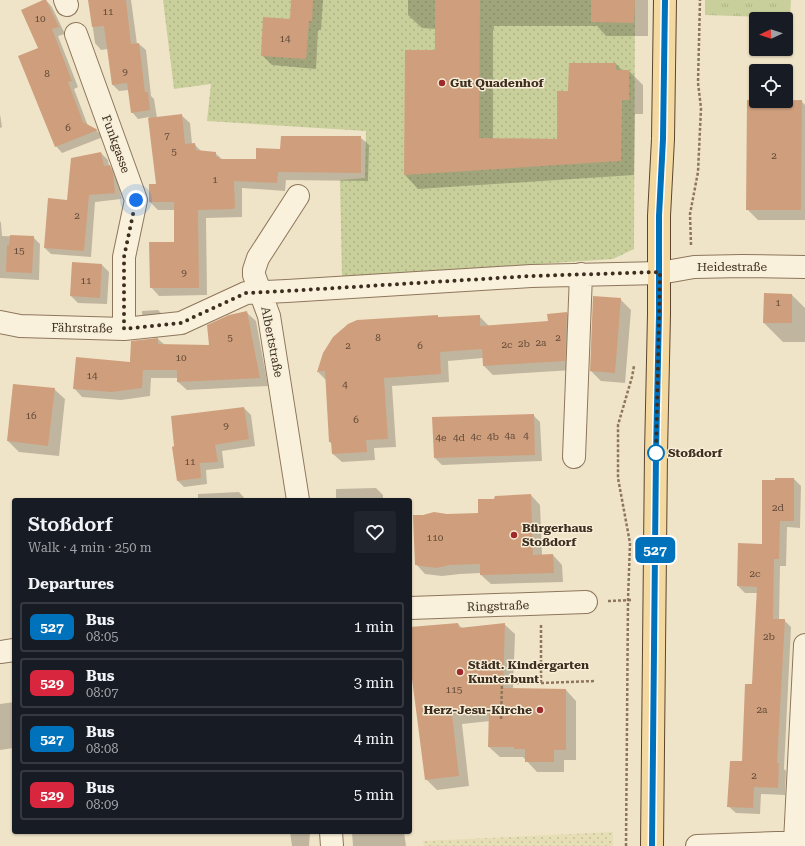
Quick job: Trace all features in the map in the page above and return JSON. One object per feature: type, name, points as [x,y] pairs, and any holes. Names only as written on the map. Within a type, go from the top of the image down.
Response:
[{"type":"main road","points":[[652,846],[656,453],[660,272],[659,216],[663,139],[665,0]]},
{"type":"street","name":"Funkgasse","points":[[76,34],[136,200],[124,257],[124,329]]},
{"type":"street","name":"Albertstraße","points":[[298,196],[258,258],[254,270],[254,275],[269,316],[298,498]]},
{"type":"street","name":"Heidestraße","points":[[660,272],[694,267],[742,266],[805,268]]},
{"type":"street","name":"Fährstraße","points":[[0,322],[20,326],[124,329],[181,323],[246,293],[260,291],[295,291],[531,276],[660,272]]},
{"type":"street","points":[[574,457],[581,274]]},
{"type":"street","name":"Ringstraße","points":[[412,608],[586,602]]},
{"type":"street","points":[[697,846],[800,842],[805,645]]},
{"type":"street","points":[[0,652],[12,650]]},
{"type":"street","points":[[331,834],[332,846]]},
{"type":"path","points":[[694,267],[691,247],[690,214],[698,172],[701,108],[698,83],[700,0]]},
{"type":"path","points":[[626,846],[628,600],[630,543],[618,478],[620,452],[618,425],[632,377],[634,361]]},
{"type":"path","points":[[586,602],[655,600]]},
{"type":"path","points":[[541,604],[541,682]]},
{"type":"path","points":[[501,718],[502,683],[596,681]]},
{"type":"shaded area","points":[[613,832],[613,846],[424,846],[423,841]]},
{"type":"green space","points":[[163,0],[635,0],[634,249],[613,259],[342,277],[340,180],[365,178],[366,131],[207,121],[211,84],[174,89]]},
{"type":"green space","points":[[705,0],[791,0],[790,12],[749,12],[749,17],[705,15]]},
{"type":"building","points":[[46,0],[59,27],[52,29],[72,81],[68,82],[83,122],[98,130],[55,147],[18,56],[38,48],[21,10]]},
{"type":"building","points":[[88,0],[126,0],[131,44],[139,43],[145,92],[148,92],[150,110],[131,113],[127,83],[112,85],[104,26],[92,27]]},
{"type":"building","points":[[291,0],[313,0],[312,21],[309,21],[306,59],[261,56],[263,17],[290,19]]},
{"type":"building","name":"Gut Quadenhof","points":[[435,0],[480,0],[479,138],[557,139],[557,91],[568,91],[569,63],[616,63],[616,70],[629,70],[629,100],[622,100],[621,161],[404,175],[405,50],[435,50]]},
{"type":"building","points":[[591,0],[635,0],[634,23],[591,22]]},
{"type":"building","points":[[747,100],[749,100],[749,108],[793,108],[793,100],[802,100],[801,210],[746,210]]},
{"type":"building","points":[[182,114],[185,144],[195,143],[196,150],[216,152],[216,157],[219,157],[219,159],[256,159],[256,148],[280,149],[281,136],[361,136],[361,173],[278,172],[277,183],[234,181],[235,208],[198,210],[199,288],[150,288],[149,242],[174,242],[174,202],[149,202],[149,184],[156,184],[148,118]]},
{"type":"building","points":[[101,152],[104,166],[110,165],[113,174],[115,193],[89,195],[84,251],[44,248],[48,198],[67,200],[71,158]]},
{"type":"building","points":[[10,235],[34,236],[32,273],[6,272],[7,245],[9,245]]},
{"type":"building","points":[[72,262],[102,264],[100,298],[70,296]]},
{"type":"building","points":[[764,293],[792,294],[792,323],[763,323]]},
{"type":"building","points":[[593,296],[621,298],[615,373],[590,371]]},
{"type":"building","points":[[247,311],[260,378],[177,382],[177,370],[143,370],[142,388],[112,392],[73,389],[76,357],[130,362],[131,341],[158,338],[158,344],[209,345],[207,325],[229,315]]},
{"type":"building","points":[[567,312],[565,361],[483,366],[482,349],[440,352],[441,374],[384,378],[388,439],[366,440],[367,452],[332,454],[331,442],[329,442],[325,371],[317,372],[323,353],[333,337],[348,324],[357,320],[438,315],[438,317],[480,315],[480,326],[548,321],[547,314]]},
{"type":"building","points":[[13,384],[55,388],[48,446],[7,441]]},
{"type":"building","points":[[244,407],[249,439],[215,445],[218,462],[200,463],[201,478],[177,481],[172,447],[174,446],[171,416]]},
{"type":"building","points":[[534,414],[535,455],[434,458],[432,417]]},
{"type":"building","points":[[775,478],[794,478],[794,521],[780,521],[779,559],[774,559],[773,619],[785,619],[777,763],[779,763],[778,788],[754,787],[753,808],[727,807],[730,761],[742,761],[745,684],[752,684],[757,587],[737,586],[738,543],[762,544],[762,480],[775,480]]},
{"type":"building","points":[[531,494],[533,555],[553,554],[554,573],[480,575],[480,564],[450,565],[436,568],[415,565],[413,515],[423,515],[434,512],[447,514],[478,513],[478,499],[494,499],[495,496]]},
{"type":"building","points":[[458,623],[459,628],[505,623],[503,688],[566,689],[566,750],[554,750],[554,762],[525,762],[525,749],[514,749],[514,747],[488,747],[489,709],[452,714],[459,776],[425,780],[412,679],[412,627]]},
{"type":"bus line","name":"527","points":[[652,846],[656,453],[660,258],[659,216],[663,139],[665,0]]},
{"type":"place","name":"Gut Quadenhof","points":[[442,83]]},
{"type":"place","name":"Stoßdorf","points":[[656,453]]},
{"type":"place","name":"Bürgerhaus Stoßdorf","points":[[514,535]]},
{"type":"place","name":"Städt. Kindergarten Kunterbunt","points":[[460,672]]},
{"type":"place","name":"Herz-Jesu-Kirche","points":[[540,710]]},
{"type":"route","points":[[136,200],[124,257],[124,329],[181,323],[246,293],[260,291],[287,291],[531,276],[660,272],[656,453]]}]
